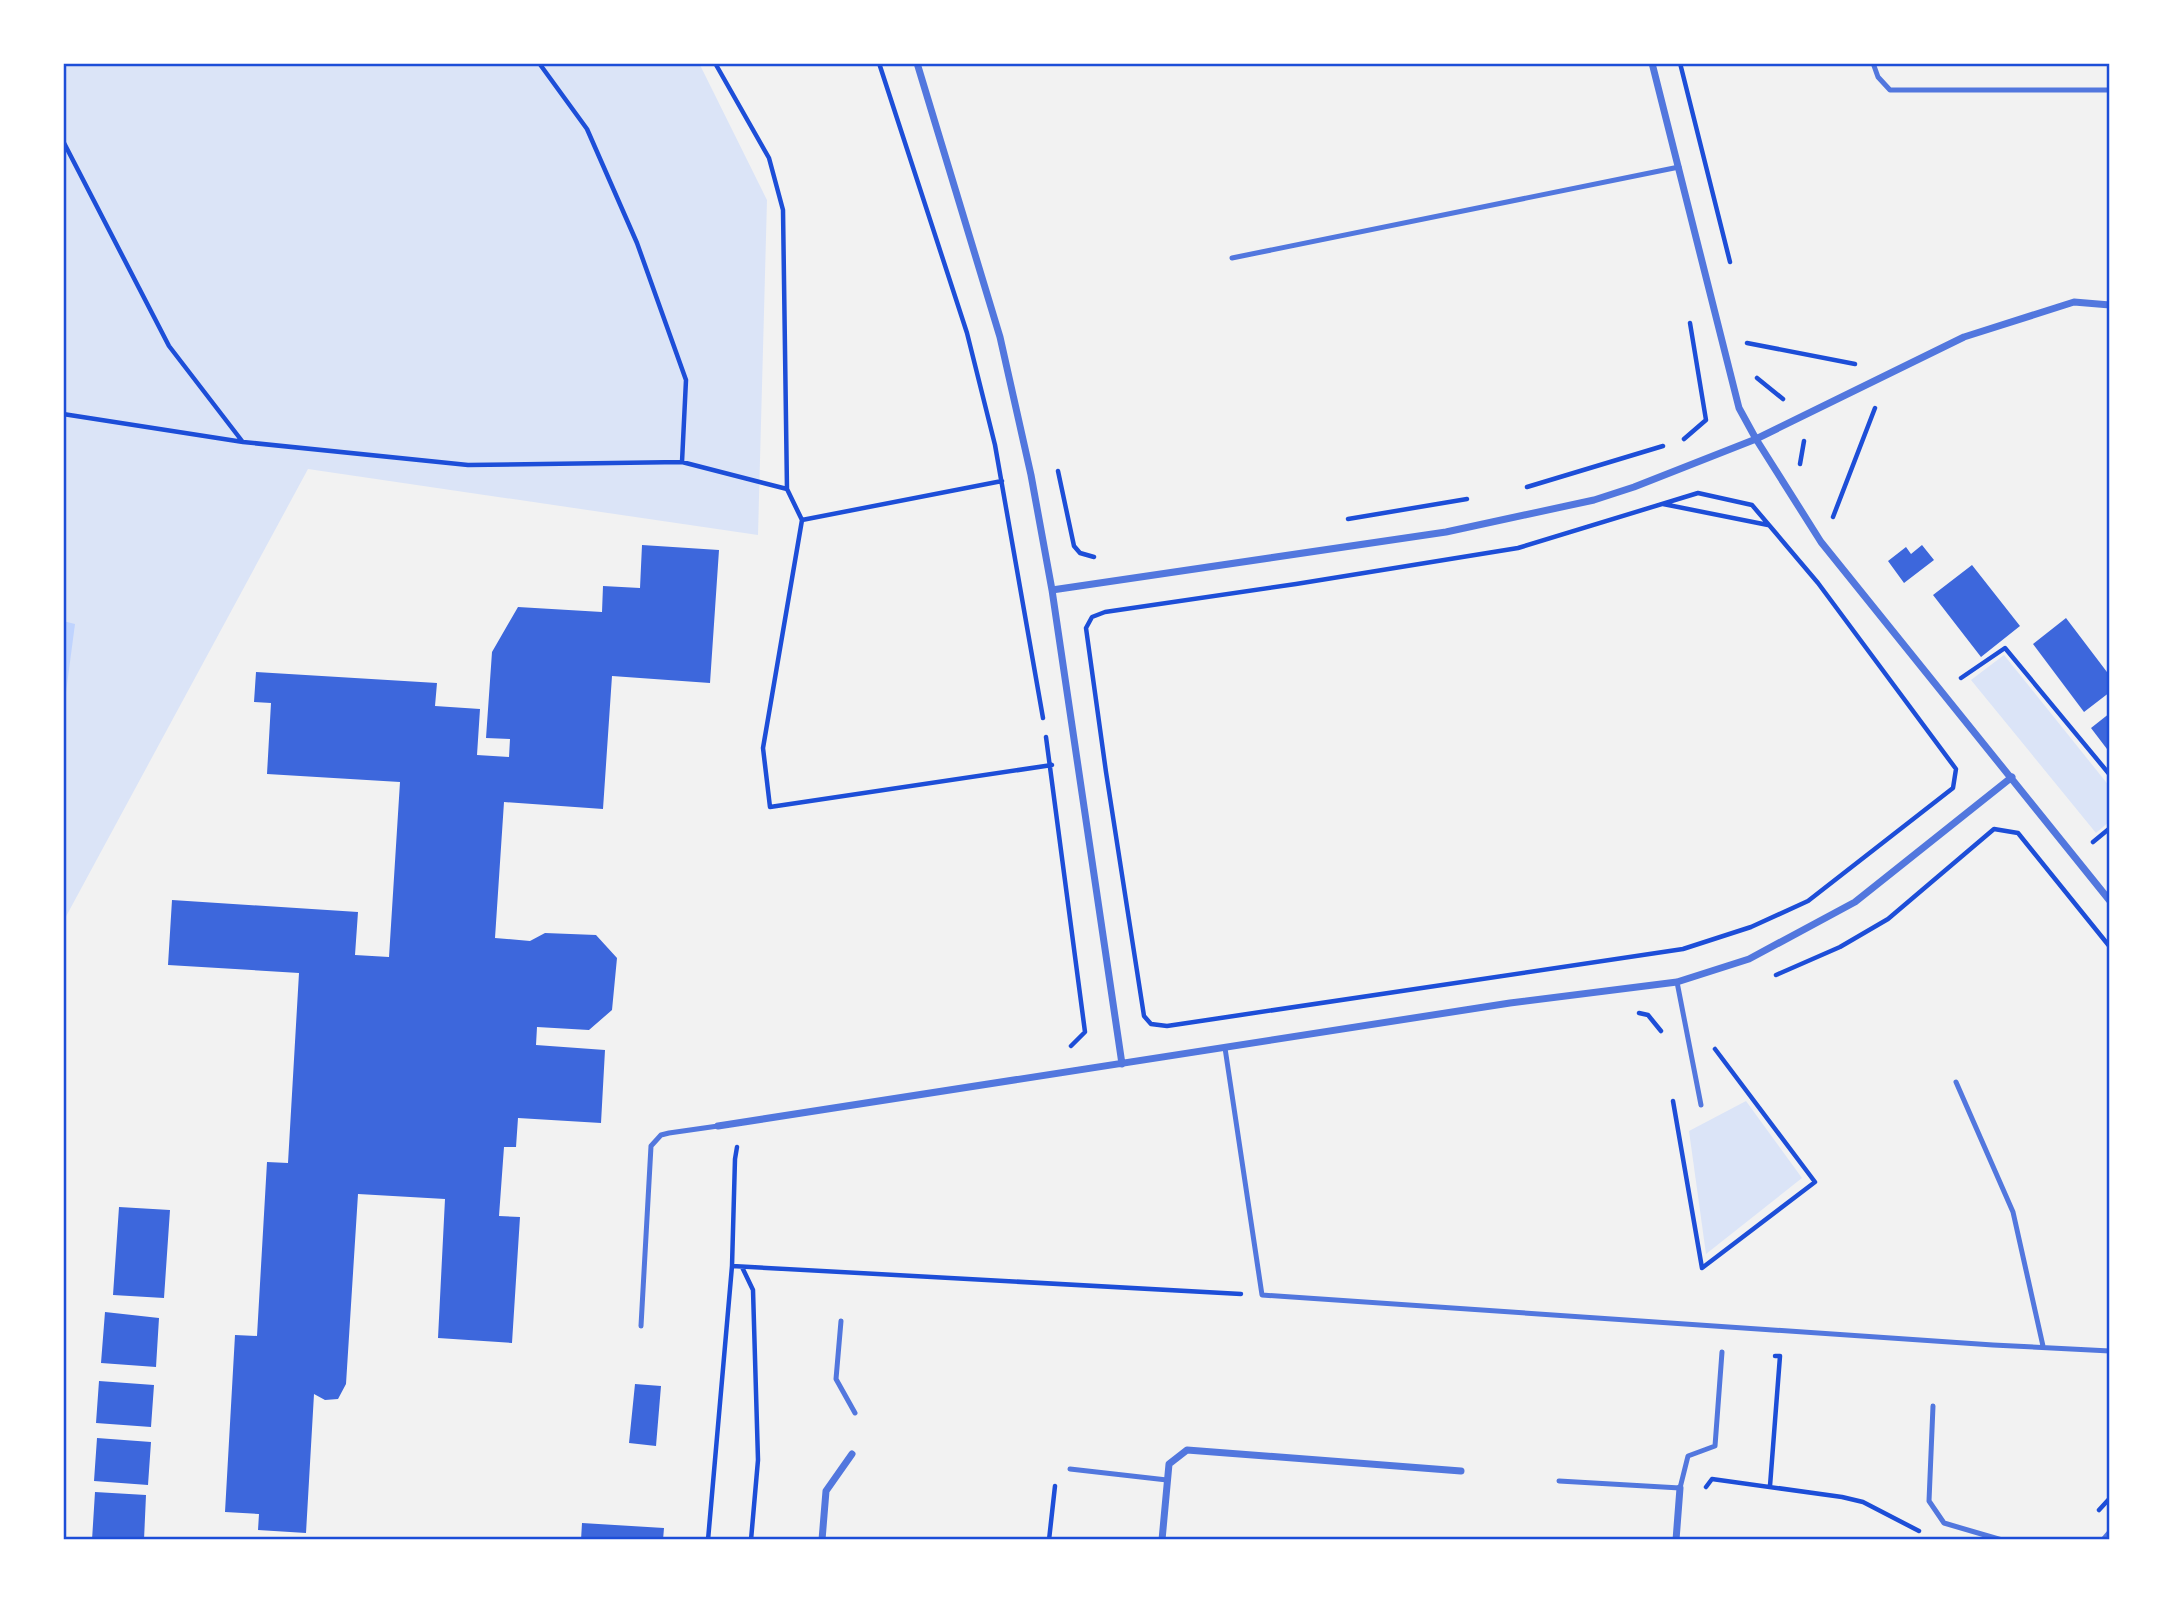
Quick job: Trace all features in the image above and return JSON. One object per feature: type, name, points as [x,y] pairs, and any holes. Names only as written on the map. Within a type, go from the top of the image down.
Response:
[{"type":"street","points":[[917,63],[1000,337],[1031,475],[1052,590],[1122,1065]]},
{"type":"street","points":[[1652,63],[1739,408],[1755,439],[1821,542],[2110,901]]},
{"type":"street","points":[[1052,590],[1446,532],[1594,500],[1755,439],[1964,337],[2074,302],[2110,305]]},
{"type":"street","points":[[718,1126],[1510,1003],[1677,982],[1749,959],[1855,902],[2012,777]]},
{"type":"street","points":[[1162,1540],[1168,1464],[1187,1450],[1461,1471]]},
{"type":"street","points":[[822,1540],[826,1491],[852,1454]]},
{"type":"street","points":[[1675,1540],[1680,1488]]},
{"type":"street","points":[[2104,1540],[2110,1533]]},
{"type":"lane","points":[[1874,63],[1878,77],[1890,90],[2110,90]]},
{"type":"lane","points":[[1232,258],[1679,167]]},
{"type":"lane","points":[[1677,982],[1701,1105]]},
{"type":"lane","points":[[1225,1048],[1262,1295],[2110,1351]]},
{"type":"lane","points":[[1956,1082],[2013,1212],[2043,1346]]},
{"type":"lane","points":[[641,1326],[651,1146],[660,1135],[718,1126]]},
{"type":"lane","points":[[841,1321],[836,1379],[855,1413]]},
{"type":"lane","points":[[1559,1481],[1680,1488],[1688,1456],[1714,1446],[1722,1352]]},
{"type":"lane","points":[[1933,1406],[1929,1501],[1944,1523],[2002,1540]]},
{"type":"lane","points":[[1070,1469],[1167,1479]]},
{"type":"path","points":[[539,63],[587,129],[637,243],[686,380],[682,462]]},
{"type":"path","points":[[715,63],[769,158],[783,210],[787,489],[802,520],[763,748],[770,807],[1077,761]]},
{"type":"path","points":[[879,63],[967,334],[1002,481],[1050,765],[1085,1032],[1071,1046],[1058,1048]]},
{"type":"path","points":[[1680,63],[1731,268]]},
{"type":"path","points":[[63,141],[169,346],[243,442]]},
{"type":"path","points":[[1683,440],[1706,420],[1690,323]]},
{"type":"path","points":[[1744,331],[1747,353]]},
{"type":"path","points":[[1746,343],[1867,366]]},
{"type":"path","points":[[1750,372],[1785,400]]},
{"type":"path","points":[[1825,511],[1832,521],[1877,404],[1865,410]]},
{"type":"path","points":[[63,414],[243,442],[467,465],[682,462],[787,489]]},
{"type":"path","points":[[1799,473],[1804,439]]},
{"type":"path","points":[[1515,490],[1671,444]]},
{"type":"path","points":[[802,520],[1031,475]]},
{"type":"path","points":[[1698,493],[1752,505],[1768,525],[1818,583],[1956,769],[1953,788],[1808,901],[1751,927],[1683,949],[1167,1026],[1151,1024],[1144,1016],[1105,772],[1086,628],[1091,617],[1105,612],[1518,548],[1698,493]]},
{"type":"path","points":[[1341,520],[1476,498]]},
{"type":"path","points":[[1662,504],[1768,525]]},
{"type":"path","points":[[1080,553],[1092,557],[1103,556]]},
{"type":"path","points":[[1953,668],[1961,678],[2004,648],[2110,775]]},
{"type":"path","points":[[2085,832],[2094,842],[2110,828]]},
{"type":"path","points":[[1768,978],[1840,947],[1888,919],[1994,829],[2018,833],[2110,947]]},
{"type":"path","points":[[1633,1011],[1648,1016],[1661,1030],[1663,1043]]},
{"type":"path","points":[[1672,1096],[1702,1268],[1815,1182],[1715,1049],[1712,1039]]},
{"type":"path","points":[[708,1540],[732,1266],[737,1146],[729,1147]]},
{"type":"path","points":[[732,1266],[1262,1295]]},
{"type":"path","points":[[742,1267],[753,1290],[758,1460],[751,1540]]},
{"type":"path","points":[[1769,1356],[1780,1356],[1770,1486]]},
{"type":"path","points":[[1049,1540],[1056,1468],[1070,1469]]},
{"type":"path","points":[[1702,1492],[1713,1479],[1842,1497],[1863,1502],[1924,1533]]},
{"type":"shaded area","points":[[63,63],[699,63],[767,200],[758,535],[308,469],[63,922]]},
{"type":"shaded area","points":[[2004,655],[2110,787],[2110,821],[2096,833],[1971,680]]},
{"type":"shaded area","points":[[1746,1101],[1802,1178],[1706,1254],[1689,1131]]},
{"type":"water","points":[[63,621],[75,624],[66,692],[63,692]]},
{"type":"building","points":[[642,545],[719,550],[710,683],[612,676],[603,809],[504,802],[495,938],[530,941],[545,933],[596,935],[617,958],[612,1010],[589,1030],[537,1027],[536,1045],[605,1050],[601,1123],[518,1118],[516,1147],[504,1147],[499,1216],[520,1217],[512,1343],[438,1338],[445,1199],[358,1194],[346,1384],[338,1399],[325,1400],[314,1394],[306,1533],[258,1530],[259,1514],[225,1512],[235,1335],[257,1336],[267,1162],[288,1163],[299,973],[168,965],[172,900],[358,912],[355,955],[389,957],[400,782],[267,774],[271,703],[254,702],[256,672],[437,683],[435,706],[480,709],[477,755],[509,757],[510,739],[486,738],[492,652],[518,607],[602,612],[603,586],[640,588]]},
{"type":"building","points":[[1922,545],[1934,560],[1904,583],[1888,561],[1906,547],[1911,554]]},
{"type":"building","points":[[1972,565],[2020,626],[1981,657],[1933,595]]},
{"type":"building","points":[[2066,618],[2110,676],[2110,692],[2084,712],[2033,644]]},
{"type":"building","points":[[2110,713],[2110,753],[2091,728]]},
{"type":"building","points":[[119,1207],[170,1210],[164,1298],[113,1295]]},
{"type":"building","points":[[105,1312],[159,1318],[156,1367],[101,1363]]},
{"type":"building","points":[[99,1381],[154,1385],[151,1427],[96,1423]]},
{"type":"building","points":[[635,1384],[661,1386],[656,1446],[629,1443]]},
{"type":"building","points":[[97,1438],[151,1442],[148,1485],[94,1481]]},
{"type":"building","points":[[95,1492],[146,1495],[144,1540],[92,1540]]},
{"type":"building","points":[[582,1523],[664,1528],[663,1540],[581,1540]]}]
